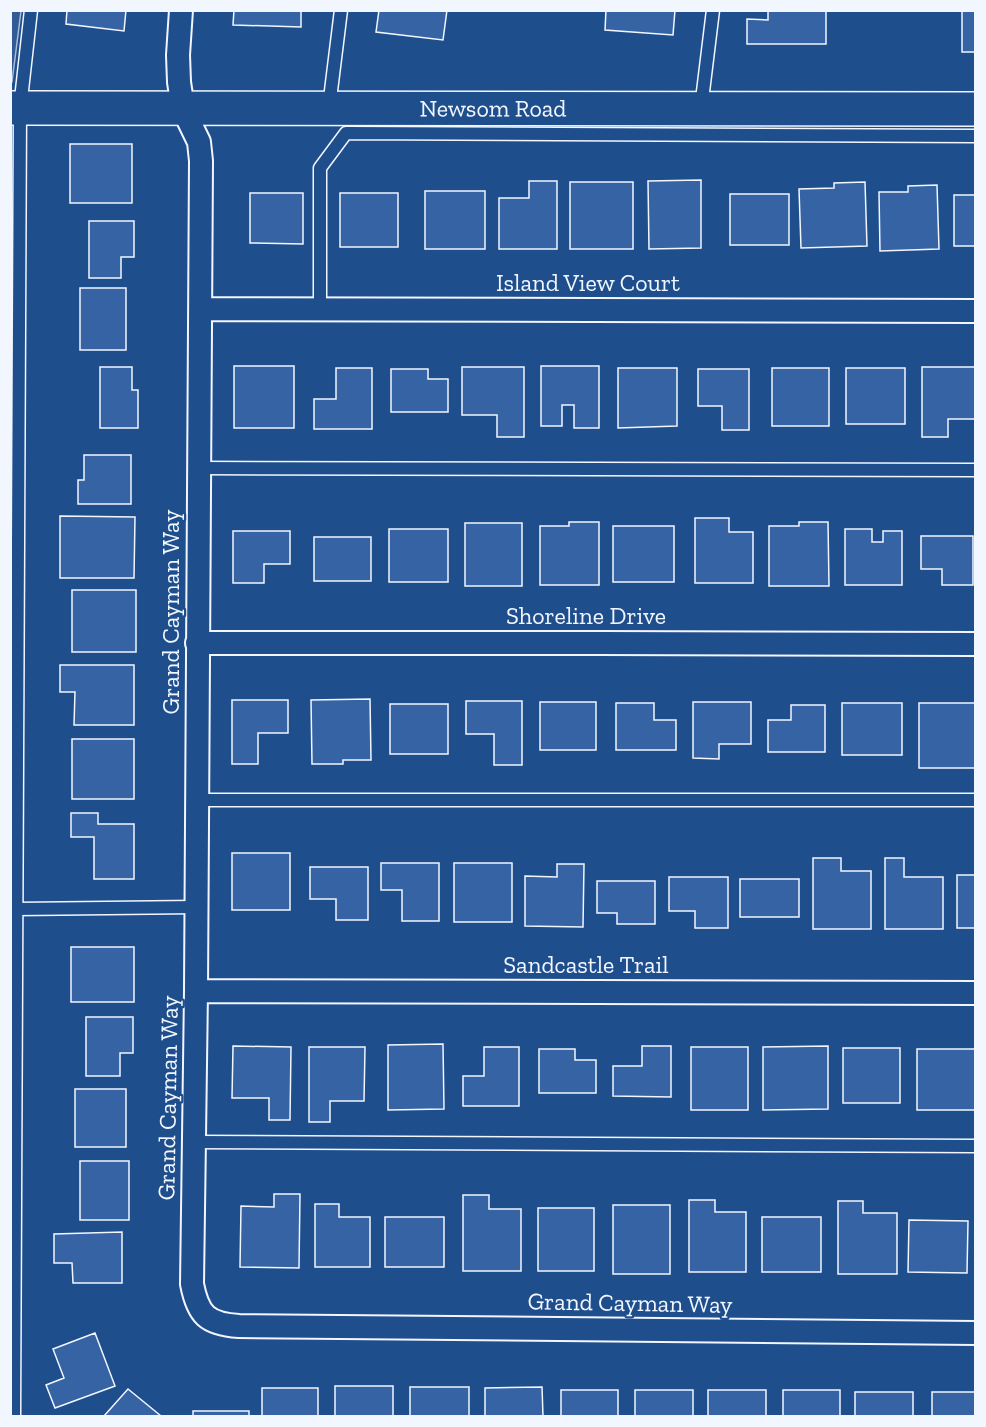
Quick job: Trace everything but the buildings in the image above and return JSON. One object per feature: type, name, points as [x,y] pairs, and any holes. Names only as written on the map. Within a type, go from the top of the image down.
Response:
[{"type":"street","name":"Grand Cayman Way","points":[[181,10],[179,82],[183,109],[199,142],[201,161],[197,907],[192,1284],[196,1302],[204,1315],[221,1325],[975,1333]]},
{"type":"street","name":"Newsom Road","points":[[15,108],[975,109]]},
{"type":"street","name":"Island View Court","points":[[201,309],[975,311]]},
{"type":"street","name":"Shoreline Drive","points":[[197,644],[975,644]]},
{"type":"street","name":"Sandcastle Trail","points":[[196,991],[975,993]]},
{"type":"lane","points":[[14,1416],[15,108],[31,10]]},
{"type":"lane","points":[[329,109],[341,10]]},
{"type":"lane","points":[[701,109],[712,10]]},
{"type":"lane","points":[[320,309],[320,168],[346,133],[975,136]]},
{"type":"lane","points":[[199,468],[975,470]]},
{"type":"lane","points":[[197,800],[975,800]]},
{"type":"lane","points":[[16,909],[197,907]]},
{"type":"lane","points":[[194,1142],[975,1146]]},
{"type":"shaded area","points":[[11,10],[21,11],[12,82],[10,82]]}]
